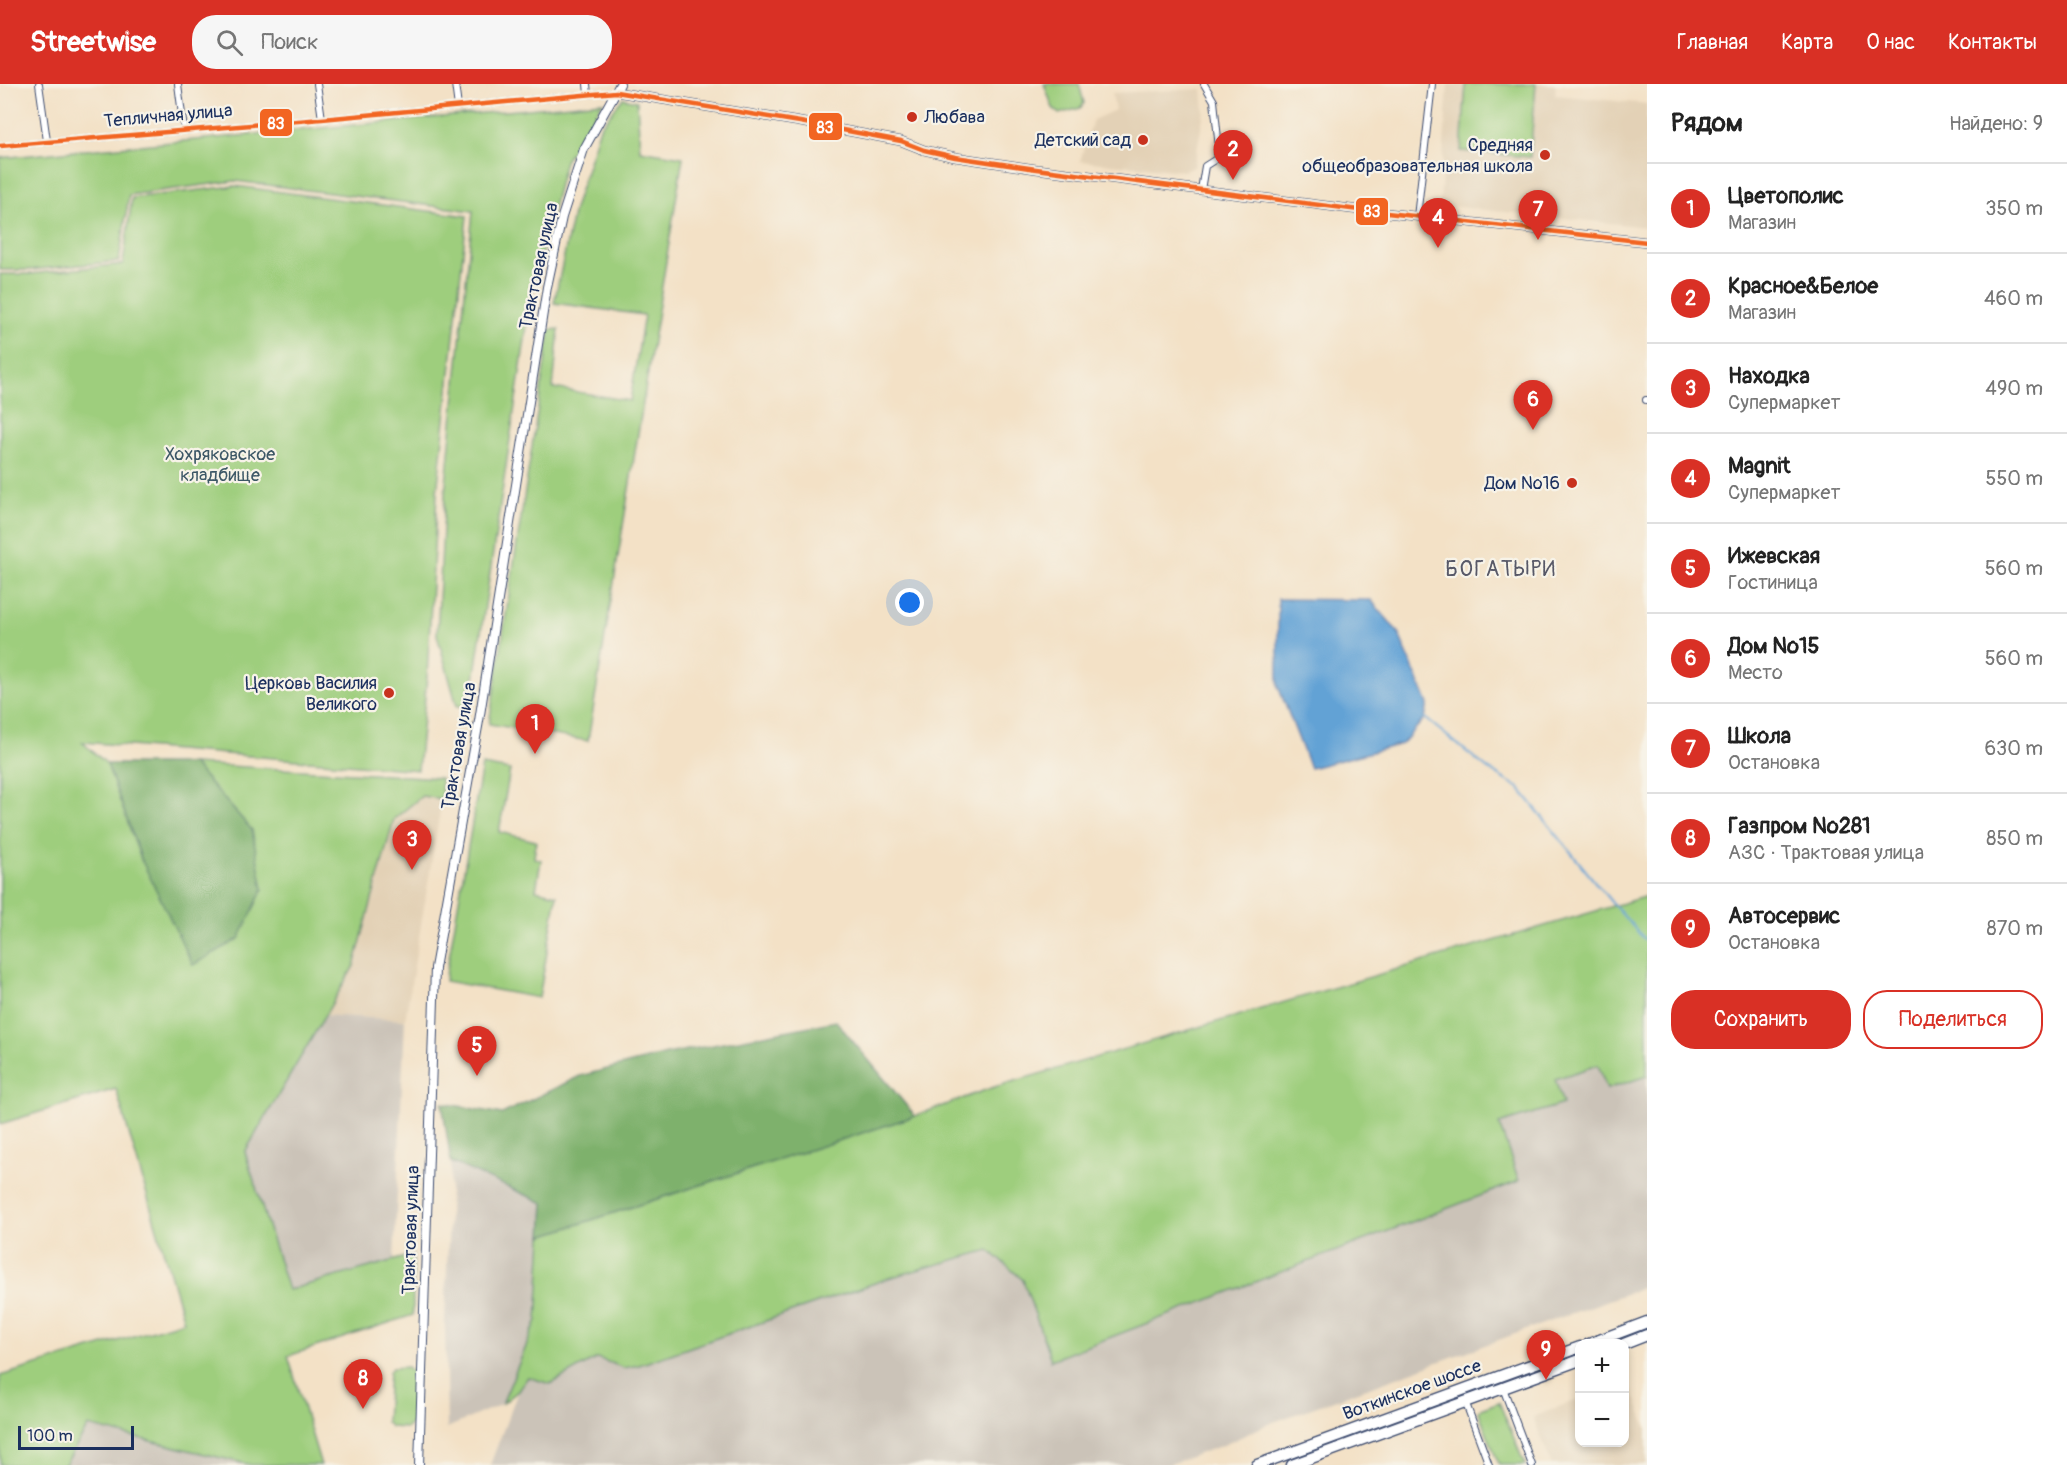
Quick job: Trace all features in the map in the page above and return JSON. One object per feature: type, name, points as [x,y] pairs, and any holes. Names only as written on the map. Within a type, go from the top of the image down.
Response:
[{"type":"main road","points":[[1601,1339],[1647,1322]]},
{"type":"main road","points":[[1629,1342],[1647,1335]]},
{"type":"main road","name":"Воткинское шоссе","points":[[1257,1465],[1575,1349]]},
{"type":"main road","name":"Воткинское шоссе","points":[[1292,1465],[1575,1362]]},
{"type":"street","points":[[39,84],[47,141]]},
{"type":"street","points":[[178,84],[184,130]]},
{"type":"street","points":[[317,84],[321,119]]},
{"type":"street","points":[[455,84],[458,107]]},
{"type":"street","points":[[587,84],[588,94]]},
{"type":"street","points":[[1201,190],[1205,166],[1216,159],[1219,147],[1214,101],[1204,84]]},
{"type":"street","points":[[1417,217],[1432,84]]},
{"type":"street","name":"Тепличная улица","points":[[0,146],[458,107],[588,94],[618,88],[890,139],[955,157],[1417,217],[1647,242]]},
{"type":"street","name":"Трактовая улица","points":[[419,1465],[435,968],[479,721],[548,287],[562,217],[584,149],[618,88]]},
{"type":"street","points":[[1503,1388],[1532,1465]]},
{"type":"street","points":[[1465,1401],[1489,1465]]},
{"type":"shaded area","name":"Средняя общеобразовательная школа","points":[[1448,84],[1556,84],[1555,95],[1647,104],[1647,227],[1440,205]]},
{"type":"shaded area","name":"Детский сад","points":[[1202,89],[1204,111],[1194,167],[1184,171],[1080,161],[1093,120],[1115,110],[1112,93]]},
{"type":"shaded area","points":[[422,796],[442,799],[405,1020],[324,1015],[354,966],[394,819]]},
{"type":"shaded area","points":[[324,1015],[405,1020],[394,1260],[288,1290],[245,1152]]},
{"type":"shaded area","points":[[1598,1065],[1608,1089],[1647,1076],[1647,1286],[1268,1424],[1226,1444],[1168,1465],[490,1465],[518,1391],[528,1376],[550,1384],[597,1358],[623,1368],[639,1365],[892,1277],[989,1250],[1023,1280],[1029,1300],[1519,1181],[1499,1124],[1562,1104],[1555,1079]]},
{"type":"shaded area","points":[[451,1162],[544,1203],[537,1320],[502,1404],[447,1428],[445,1321]]},
{"type":"shaded area","points":[[1629,1383],[1647,1429],[1647,1465],[1552,1465],[1533,1417],[1575,1401],[1575,1447],[1629,1447]]},
{"type":"shaded area","points":[[88,1426],[251,1465],[65,1465]]},
{"type":"green space","points":[[1044,84],[1079,84],[1084,103],[1080,108],[1059,114],[1053,108]]},
{"type":"green space","points":[[1466,84],[1536,84],[1530,157],[1461,151]]},
{"type":"green space","points":[[623,98],[637,101],[640,150],[683,157],[588,741],[489,724],[550,330],[559,329],[553,388],[630,401],[644,315],[554,303],[574,209],[600,127]]},
{"type":"green space","points":[[603,102],[565,161],[533,286],[470,706],[457,706],[437,635],[445,494],[473,211],[235,181],[129,195],[119,261],[30,270],[0,270],[0,158]]},
{"type":"green space","name":"Хохряковское кладбище","points":[[235,186],[467,216],[437,493],[427,676],[418,770],[82,742],[107,764],[142,862],[252,830],[193,764],[441,778],[442,799],[422,796],[394,819],[354,966],[245,1152],[288,1290],[413,1255],[413,1315],[288,1356],[321,1465],[251,1465],[88,1426],[65,1465],[0,1465],[0,1376],[184,1321],[116,1089],[0,1124],[0,274],[30,274],[123,264],[132,198]]},
{"type":"green space","points":[[107,764],[193,764],[252,830],[263,889],[239,939],[193,965],[142,861]]},
{"type":"green space","points":[[482,765],[510,770],[499,832],[536,841],[534,858],[541,860],[536,890],[557,895],[539,998],[445,981]]},
{"type":"green space","points":[[1647,896],[1647,1076],[1607,1089],[1598,1065],[1555,1079],[1563,1104],[1499,1124],[1519,1181],[1051,1360],[1023,1280],[989,1250],[892,1277],[639,1365],[624,1368],[597,1358],[550,1384],[528,1377],[518,1391],[502,1404],[537,1320],[542,1236],[915,1116],[991,1088]]},
{"type":"green space","points":[[836,1021],[915,1116],[542,1236],[544,1203],[451,1162],[442,1103],[502,1114],[580,1076],[667,1054]]},
{"type":"green space","points":[[407,1367],[416,1375],[414,1421],[407,1428],[391,1427],[386,1422],[389,1372],[392,1368]]},
{"type":"green space","points":[[1499,1402],[1525,1465],[1499,1465],[1478,1410]]},
{"type":"water","points":[[1278,599],[1371,600],[1398,632],[1428,704],[1425,718],[1402,744],[1310,768],[1278,686]]},
{"type":"waterway","points":[[1425,718],[1488,769],[1519,788],[1612,903],[1647,942]]},
{"type":"transit line","name":"83","points":[[0,146],[616,92],[800,122],[901,141],[924,150],[955,157],[1036,169],[1351,209],[1647,242]]},
{"type":"place","name":"Любава","points":[[912,117]]},
{"type":"place","name":"Детский сад","points":[[1143,140]]},
{"type":"place","name":"Средняя общеобразовательная школа","points":[[1545,155]]},
{"type":"place","name":"Красное&Белое","points":[[1233,180]]},
{"type":"place","name":"Школа","points":[[1538,240]]},
{"type":"place","name":"Magnit","points":[[1438,248]]},
{"type":"place","name":"Дом №15","points":[[1533,430]]},
{"type":"place","name":"Дом №16","points":[[1572,483]]},
{"type":"place","name":"Церковь Василия Великого","points":[[389,693]]},
{"type":"place","name":"Цветополис","points":[[535,754]]},
{"type":"place","name":"Находка","points":[[412,870]]},
{"type":"place","name":"Ижевская","points":[[477,1076]]},
{"type":"place","name":"Автосервис","points":[[1546,1380]]},
{"type":"place","name":"Газпром №281","points":[[363,1409]]},
{"type":"district","name":"БОГАТЫРИ","points":[[1501,569]]}]
